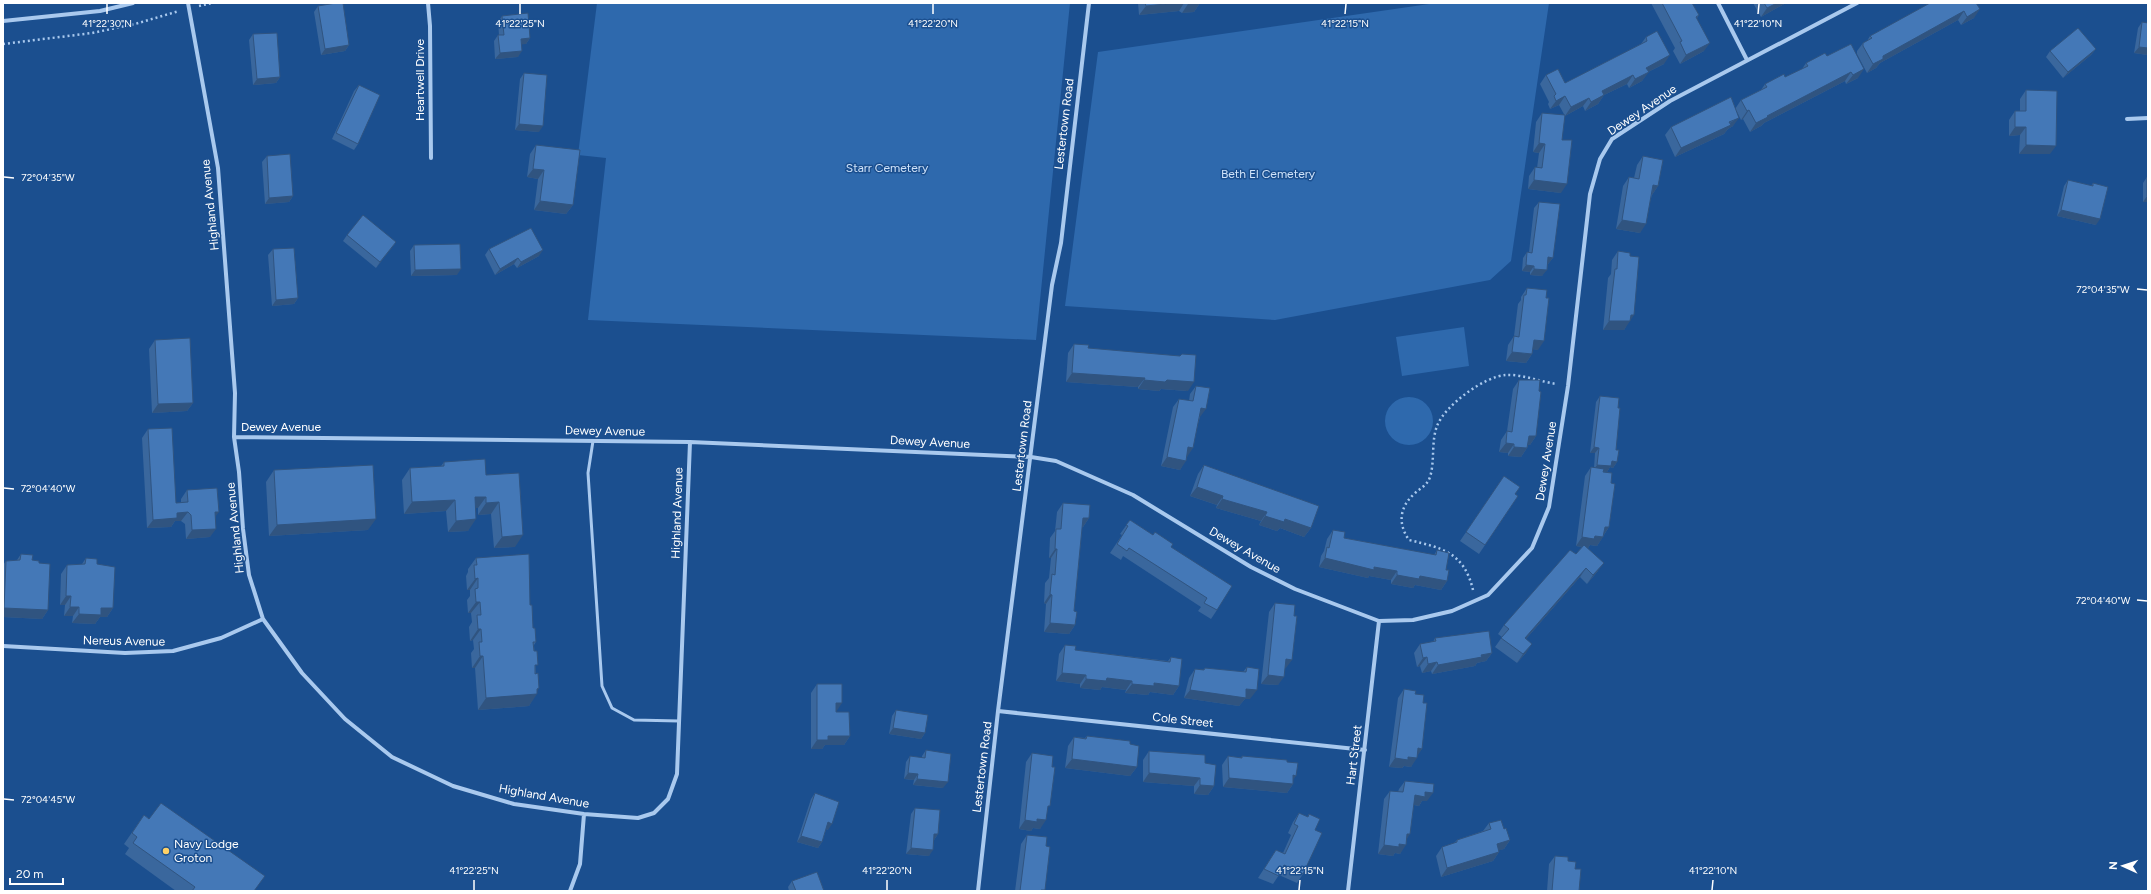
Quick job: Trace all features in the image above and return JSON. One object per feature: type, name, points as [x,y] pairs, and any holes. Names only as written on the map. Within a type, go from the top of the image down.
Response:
[{"type":"street","points":[[3,21],[100,11],[133,3]]},
{"type":"street","name":"Highland Avenue","points":[[188,3],[218,168],[235,393],[234,438],[239,472],[243,529],[249,575],[263,619],[302,673],[345,719],[392,757],[453,786],[514,804],[584,814],[638,818],[654,813],[668,799],[677,774],[690,442]]},
{"type":"street","name":"Heartwell Drive","points":[[428,3],[430,26],[431,158]]},
{"type":"street","name":"Lestertown Road","points":[[978,891],[998,711],[1052,285],[1061,244],[1089,3]]},
{"type":"street","points":[[1718,3],[1747,60]]},
{"type":"street","name":"Dewey Avenue","points":[[234,438],[690,442],[1031,457],[1056,461],[1133,495],[1250,567],[1282,583],[1379,621],[1413,620],[1452,611],[1488,595],[1532,548],[1549,507],[1568,386],[1590,194],[1600,159],[1612,139],[1670,101],[1857,3]]},
{"type":"street","points":[[2127,119],[2148,118]]},
{"type":"street","name":"Nereus Avenue","points":[[3,646],[125,653],[173,651],[220,638],[263,619]]},
{"type":"street","name":"Hart Street","points":[[1348,891],[1379,621]]},
{"type":"street","name":"Cole Street","points":[[998,711],[1365,750]]},
{"type":"street","points":[[570,891],[580,864],[584,814]]},
{"type":"lane","points":[[593,441],[588,473],[602,686],[612,708],[634,720],[679,721]]},
{"type":"path","points":[[3,44],[92,34],[212,3]]},
{"type":"path","points":[[1476,601],[1471,581],[1464,564],[1441,548],[1409,540],[1402,529],[1400,520],[1408,501],[1414,493],[1426,485],[1430,476],[1433,443],[1438,424],[1456,401],[1492,377],[1508,375],[1568,386]]},
{"type":"green space","name":"Starr Cemetery","points":[[597,3],[1070,3],[1036,340],[588,320],[606,158],[578,155]]},
{"type":"green space","name":"Beth El Cemetery","points":[[1436,3],[1549,3],[1511,261],[1490,280],[1275,320],[1065,306],[1098,52]]},
{"type":"green space","points":[[1464,327],[1469,366],[1402,376],[1396,337]]},
{"type":"green space","points":[[1404,397],[1414,397],[1426,404],[1433,416],[1433,426],[1426,438],[1414,445],[1404,445],[1396,441],[1389,434],[1385,426],[1385,416],[1389,408],[1396,401]]},
{"type":"building","points":[[343,3],[349,45],[325,49],[318,6]]},
{"type":"building","points":[[1145,3],[1175,3],[1146,6]]},
{"type":"building","points":[[1662,3],[1692,3],[1699,15],[1696,17],[1710,43],[1686,55],[1680,42],[1682,41]]},
{"type":"building","points":[[1764,3],[1777,3],[1767,8]]},
{"type":"building","points":[[1930,3],[1976,3],[1980,9],[1967,17],[1964,11],[1883,56],[1883,59],[1873,64],[1863,46],[1863,43],[1872,38],[1870,36]]},
{"type":"building","points":[[528,13],[530,38],[521,39],[522,51],[500,53],[498,35],[504,35],[502,16]]},
{"type":"building","points":[[2142,22],[2148,23],[2148,48],[2139,47]]},
{"type":"building","points":[[2078,28],[2096,49],[2068,72],[2050,51]]},
{"type":"building","points":[[1657,31],[1670,55],[1646,68],[1649,72],[1635,79],[1633,75],[1602,91],[1604,95],[1591,102],[1589,98],[1571,107],[1565,96],[1556,101],[1554,96],[1556,94],[1546,75],[1558,69],[1565,83],[1647,41],[1646,37]]},
{"type":"building","points":[[277,33],[280,77],[257,79],[253,34]]},
{"type":"building","points":[[1851,44],[1864,69],[1853,75],[1851,72],[1756,123],[1749,110],[1747,111],[1741,100],[1767,87],[1765,84],[1784,74],[1785,77],[1808,66],[1806,63],[1825,53],[1827,56]]},
{"type":"building","points":[[524,73],[547,75],[543,126],[519,124]]},
{"type":"building","points":[[359,85],[380,95],[358,144],[336,133]]},
{"type":"building","points":[[2026,90],[2057,91],[2056,146],[2026,145],[2026,127],[2015,127],[2015,111],[2026,111]]},
{"type":"building","points":[[1731,97],[1739,118],[1729,122],[1731,125],[1681,148],[1671,127]]},
{"type":"building","points":[[1542,113],[1565,115],[1562,140],[1572,140],[1567,184],[1534,180],[1535,167],[1542,168],[1545,144],[1539,143]]},
{"type":"building","points":[[536,145],[580,150],[573,205],[540,201],[544,170],[533,169]]},
{"type":"building","points":[[290,154],[293,196],[269,198],[267,156]]},
{"type":"building","points":[[1643,156],[1663,160],[1658,186],[1653,185],[1646,224],[1622,220],[1629,177],[1639,179]]},
{"type":"building","points":[[2148,177],[2148,196],[2147,196]]},
{"type":"building","points":[[2068,180],[2093,186],[2093,183],[2108,187],[2100,219],[2061,210]]},
{"type":"building","points":[[1539,202],[1560,204],[1553,258],[1548,257],[1547,270],[1534,269],[1534,266],[1526,265],[1527,252],[1532,253]]},
{"type":"building","points":[[363,215],[396,242],[380,262],[347,235]]},
{"type":"building","points":[[531,228],[543,250],[521,262],[518,258],[500,269],[489,249]]},
{"type":"building","points":[[460,244],[461,269],[415,270],[414,245]]},
{"type":"building","points":[[294,248],[298,298],[276,300],[273,249]]},
{"type":"building","points":[[1618,251],[1630,253],[1630,256],[1639,257],[1634,315],[1631,315],[1630,321],[1609,321],[1615,269],[1617,269]]},
{"type":"building","points":[[1527,288],[1547,290],[1546,298],[1549,298],[1544,341],[1534,340],[1532,354],[1512,352],[1514,336],[1519,337],[1524,295],[1526,295]]},
{"type":"building","points":[[190,338],[193,403],[158,404],[155,340]]},
{"type":"building","points":[[1074,344],[1089,345],[1088,348],[1180,356],[1182,354],[1196,355],[1194,382],[1167,380],[1165,382],[1144,380],[1145,378],[1072,373]]},
{"type":"building","points":[[1519,380],[1540,380],[1539,391],[1541,392],[1536,436],[1529,436],[1527,448],[1514,447],[1514,444],[1506,443],[1507,431],[1512,432]]},
{"type":"building","points":[[1196,386],[1210,388],[1206,409],[1201,408],[1193,448],[1188,447],[1186,461],[1167,457],[1179,399],[1193,401]]},
{"type":"building","points":[[1600,396],[1619,398],[1618,408],[1620,408],[1616,450],[1619,450],[1617,462],[1612,461],[1611,466],[1597,465],[1599,448],[1594,447]]},
{"type":"building","points":[[172,428],[176,503],[188,502],[187,490],[217,488],[219,512],[215,512],[216,529],[192,530],[191,515],[188,512],[177,513],[177,518],[153,520],[148,429]]},
{"type":"building","points":[[485,459],[486,475],[519,473],[523,535],[502,537],[499,502],[486,503],[486,497],[475,497],[476,519],[456,521],[455,500],[412,502],[410,468],[444,466],[444,462]]},
{"type":"building","points":[[373,465],[376,519],[277,525],[274,470]]},
{"type":"building","points":[[1204,465],[1319,506],[1311,528],[1285,519],[1284,522],[1265,516],[1267,512],[1222,499],[1223,496],[1197,487]]},
{"type":"building","points":[[1591,467],[1604,469],[1603,472],[1612,473],[1611,483],[1615,484],[1609,527],[1605,527],[1603,537],[1595,536],[1594,539],[1582,537]]},
{"type":"building","points":[[1504,476],[1520,487],[1515,494],[1518,496],[1485,545],[1466,532]]},
{"type":"building","points":[[1063,503],[1090,505],[1089,518],[1083,518],[1074,611],[1077,612],[1075,625],[1050,623],[1052,595],[1050,594],[1052,574],[1055,575],[1057,549],[1055,549],[1056,529],[1061,529]]},
{"type":"building","points":[[1130,520],[1153,535],[1155,532],[1173,544],[1171,547],[1232,586],[1217,610],[1204,603],[1207,598],[1129,548],[1127,551],[1117,544]]},
{"type":"building","points":[[1333,530],[1345,532],[1344,538],[1436,555],[1437,550],[1449,553],[1446,570],[1449,570],[1447,581],[1420,576],[1419,579],[1397,575],[1397,571],[1374,567],[1374,570],[1325,558]]},
{"type":"building","points":[[1584,545],[1604,563],[1593,575],[1586,568],[1525,638],[1532,644],[1523,654],[1501,638],[1509,629],[1504,625],[1570,550],[1576,554]]},
{"type":"building","points":[[21,554],[33,555],[32,560],[39,561],[39,563],[50,564],[48,610],[4,608],[6,561],[20,560]]},
{"type":"building","points":[[529,554],[530,605],[532,605],[533,628],[535,628],[536,642],[533,642],[534,651],[537,651],[538,665],[535,665],[535,674],[538,673],[539,688],[537,689],[537,694],[486,698],[483,656],[480,656],[479,642],[482,642],[481,629],[478,629],[477,615],[481,615],[480,602],[476,602],[475,589],[478,588],[478,578],[475,579],[474,565],[477,565],[476,558]]},
{"type":"building","points":[[86,558],[97,559],[97,564],[115,567],[113,608],[101,608],[101,615],[79,614],[79,607],[70,607],[71,596],[66,596],[67,565],[85,564]]},
{"type":"building","points":[[1275,603],[1295,605],[1294,616],[1297,616],[1292,660],[1286,659],[1284,677],[1268,675]]},
{"type":"building","points":[[1489,631],[1492,653],[1481,655],[1482,657],[1438,665],[1437,662],[1428,664],[1427,657],[1423,658],[1420,644],[1436,641],[1435,638]]},
{"type":"building","points":[[1065,645],[1076,646],[1075,650],[1170,662],[1171,657],[1182,659],[1179,686],[1154,683],[1154,686],[1132,684],[1132,681],[1107,678],[1106,681],[1086,679],[1086,675],[1062,673]]},
{"type":"building","points":[[1247,667],[1259,669],[1257,690],[1246,689],[1246,698],[1190,690],[1195,669],[1204,670],[1205,668],[1246,672]]},
{"type":"building","points":[[817,684],[842,684],[842,703],[836,703],[836,712],[849,712],[850,736],[828,736],[828,740],[817,740]]},
{"type":"building","points":[[1404,689],[1416,691],[1415,694],[1424,695],[1423,703],[1427,703],[1422,749],[1418,748],[1417,758],[1408,757],[1408,760],[1395,758]]},
{"type":"building","points":[[896,710],[928,715],[925,733],[893,728]]},
{"type":"building","points":[[1087,736],[1130,741],[1130,744],[1139,746],[1137,767],[1072,759],[1074,737],[1086,739]]},
{"type":"building","points":[[926,750],[951,754],[948,782],[917,779],[918,774],[908,773],[910,756],[925,758]]},
{"type":"building","points":[[1149,751],[1205,755],[1205,763],[1216,765],[1214,786],[1200,785],[1200,778],[1149,773]]},
{"type":"building","points":[[1032,753],[1053,756],[1052,767],[1055,767],[1050,806],[1048,806],[1046,820],[1037,819],[1037,822],[1025,820]]},
{"type":"building","points":[[1228,756],[1287,760],[1287,762],[1298,763],[1296,776],[1293,775],[1293,784],[1229,778]]},
{"type":"building","points":[[1405,781],[1434,784],[1433,793],[1425,792],[1425,797],[1415,795],[1410,834],[1407,834],[1406,845],[1399,844],[1399,847],[1384,845],[1390,791],[1403,792]]},
{"type":"building","points":[[815,793],[839,802],[832,824],[828,822],[822,842],[801,836]]},
{"type":"building","name":"Navy Lodge Groton","points":[[161,803],[265,876],[254,891],[192,891],[195,887],[133,843],[137,837],[132,833],[144,815],[149,819]]},
{"type":"building","points":[[915,808],[940,810],[938,834],[934,834],[933,850],[911,848]]},
{"type":"building","points":[[1299,813],[1308,817],[1309,814],[1320,819],[1315,830],[1322,833],[1303,874],[1284,865],[1279,876],[1264,869],[1276,850],[1285,854],[1298,826],[1294,824]]},
{"type":"building","points":[[1501,820],[1504,829],[1506,828],[1510,840],[1497,844],[1499,852],[1447,868],[1442,847],[1457,842],[1457,840],[1491,829],[1489,823]]},
{"type":"building","points":[[1027,835],[1047,837],[1046,846],[1050,847],[1045,890],[1020,891]]},
{"type":"building","points":[[1555,856],[1568,857],[1568,861],[1576,862],[1575,869],[1581,869],[1579,891],[1552,891]]},
{"type":"building","points":[[817,872],[824,891],[796,891],[792,881]]},
{"type":"place","name":"Navy Lodge Groton","points":[[166,851]]}]
